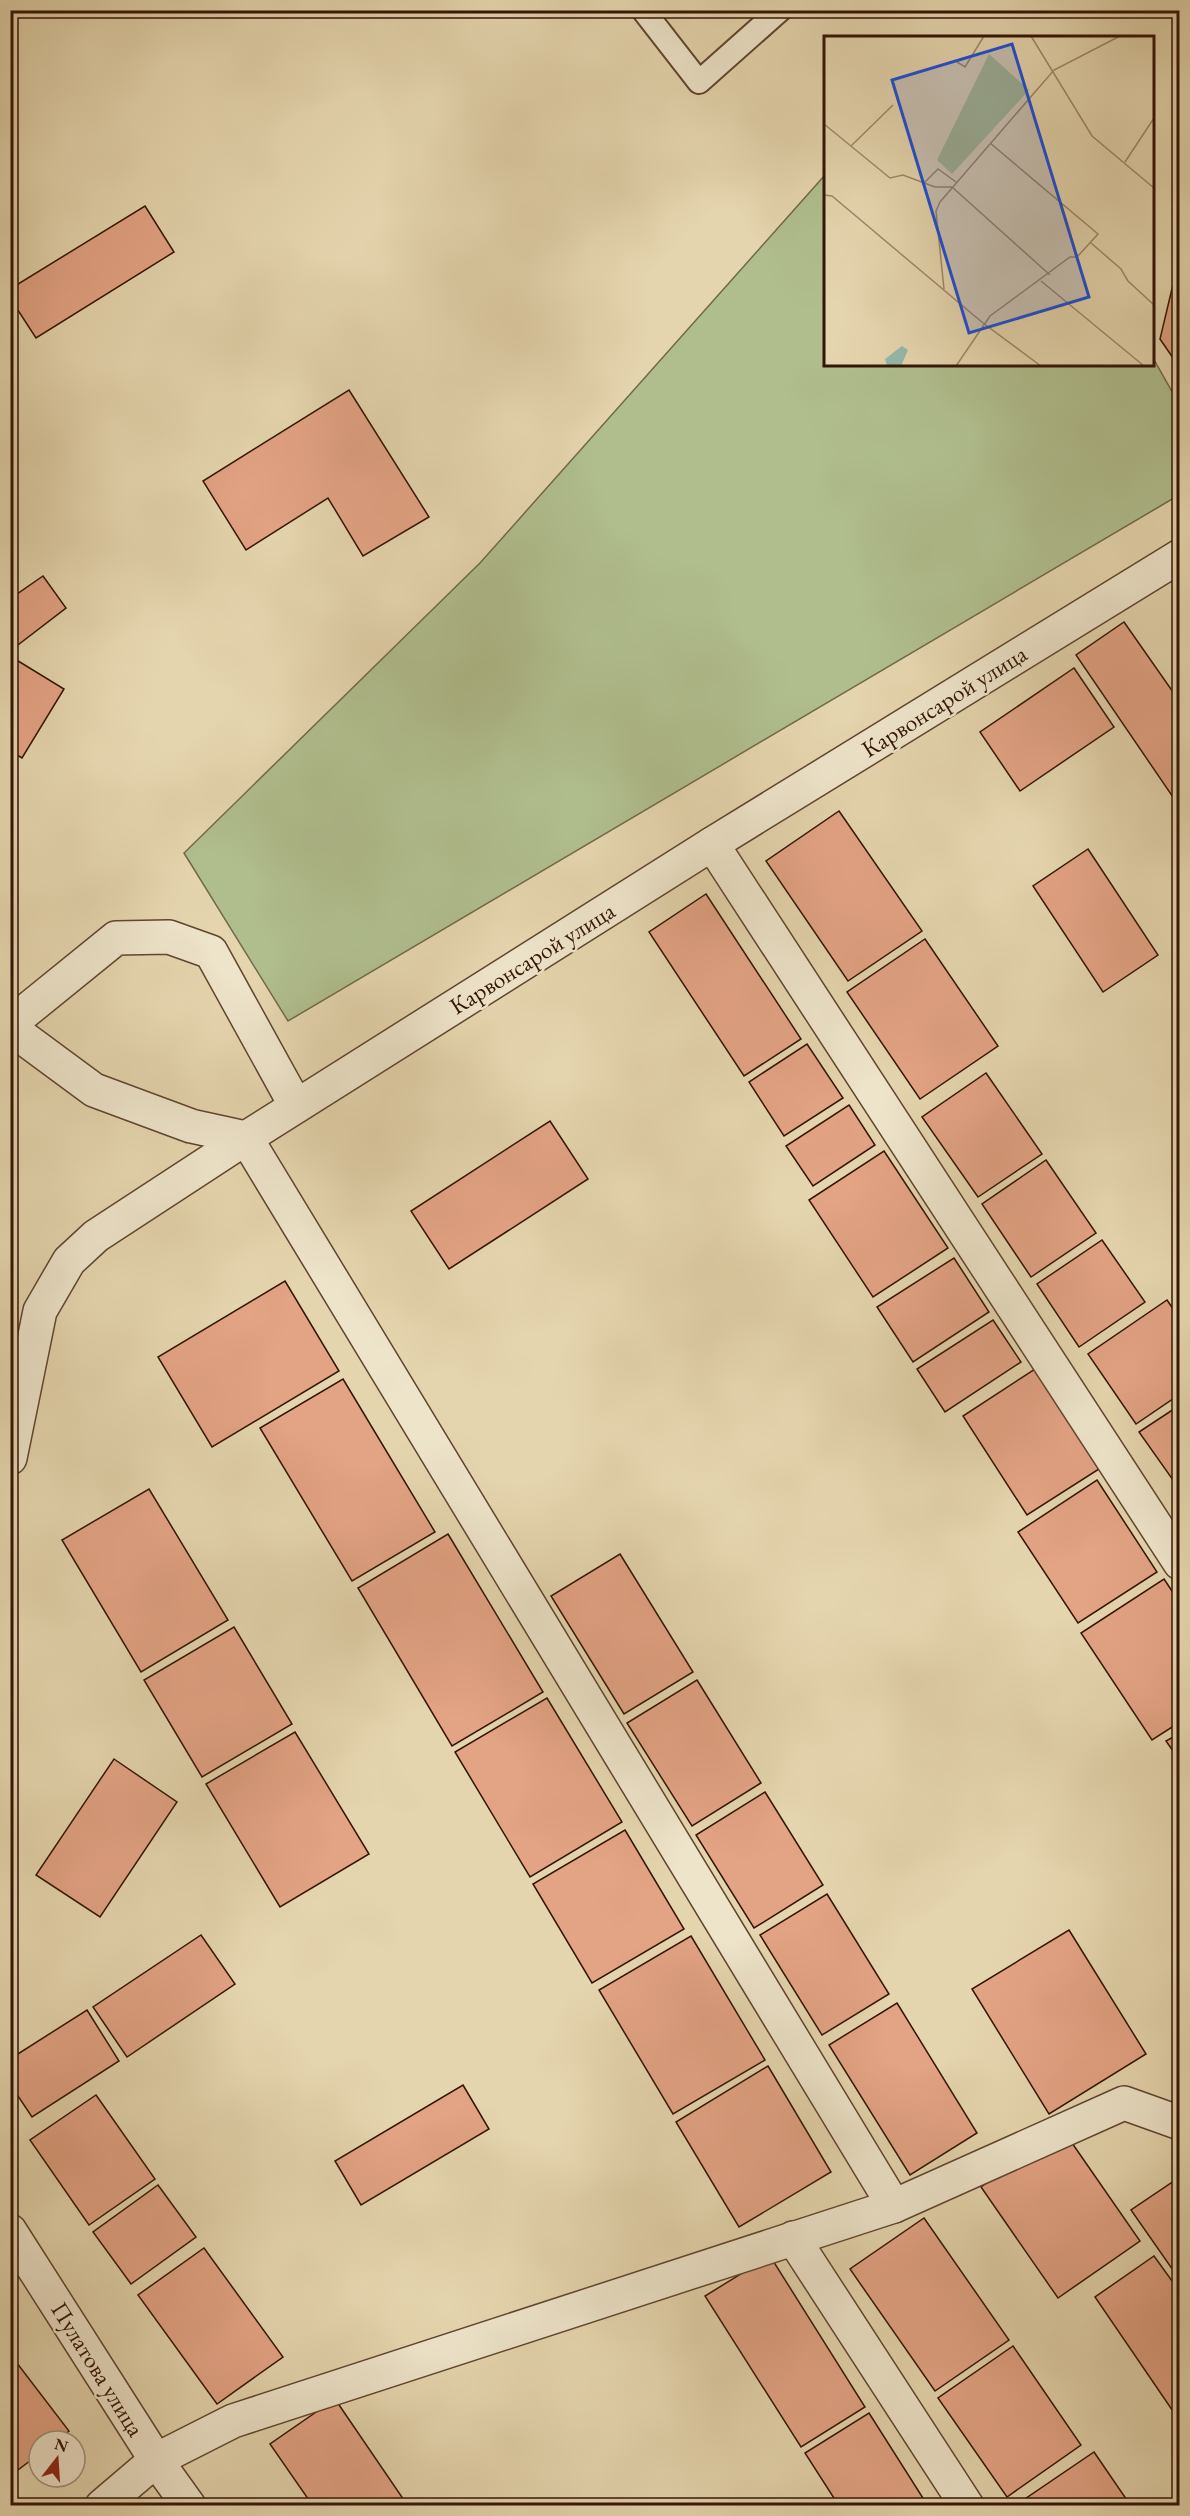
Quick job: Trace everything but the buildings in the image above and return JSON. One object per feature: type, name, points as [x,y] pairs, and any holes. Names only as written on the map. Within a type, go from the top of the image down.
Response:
[{"type":"street","name":"Карвонсарой улица","points":[[10,1458],[40,1311],[69,1261],[96,1236],[296,1106],[712,844],[1179,556]]},
{"type":"street","points":[[712,844],[1179,1563]]},
{"type":"street","points":[[10,1024],[116,938],[169,938],[211,952],[296,1106]]},
{"type":"street","points":[[10,1028],[94,1090],[191,1126],[246,1138],[894,2206]]},
{"type":"street","points":[[102,2505],[156,2460],[233,2421],[894,2206],[1124,2103],[1179,2123]]},
{"type":"street","name":"Пулатова улица","points":[[10,2231],[156,2460],[189,2505]]},
{"type":"street","points":[[793,2238],[966,2505]]},
{"type":"lane","points":[[643,10],[699,82],[780,10]]},
{"type":"green space","points":[[824,176],[824,366],[1154,366],[1154,360],[1179,404],[1179,495],[288,1021],[184,853],[480,563]]}]
